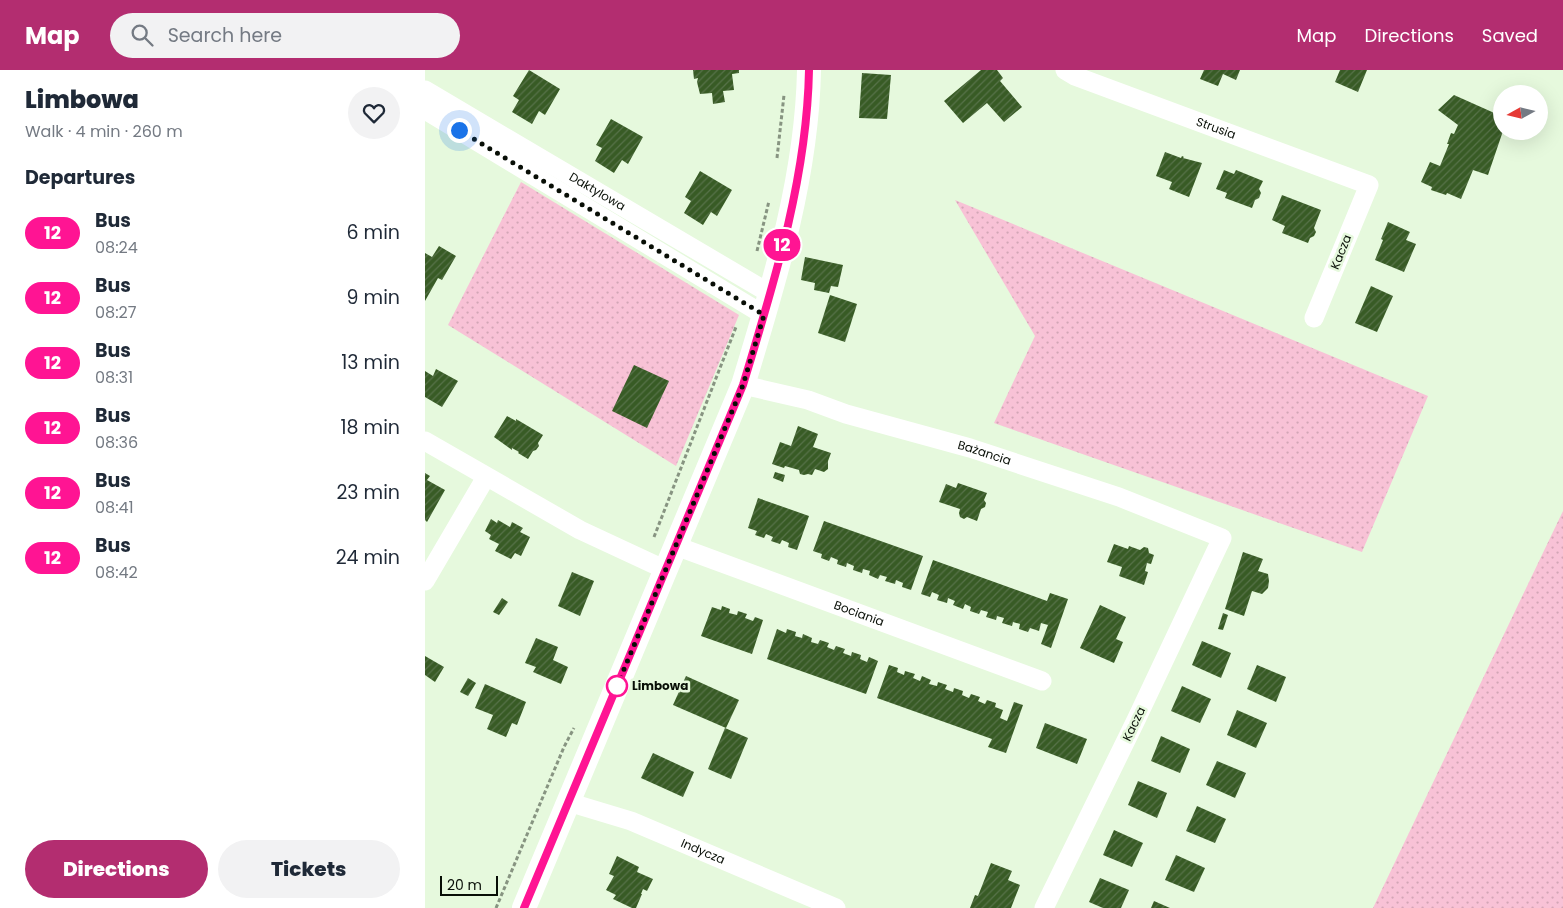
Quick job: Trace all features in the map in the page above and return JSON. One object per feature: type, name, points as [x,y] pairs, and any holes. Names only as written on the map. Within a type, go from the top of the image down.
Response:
[{"type":"street","points":[[524,908],[568,802],[655,565],[676,546],[743,385],[757,298],[794,198],[809,103],[809,70]]},
{"type":"street","name":"Strusia","points":[[1065,70],[1075,76],[1369,185]]},
{"type":"street","name":"Daktylowa","points":[[425,90],[757,298]]},
{"type":"street","points":[[425,110],[757,298]]},
{"type":"street","name":"Kacza","points":[[1314,318],[1369,185]]},
{"type":"street","name":"Bażancia","points":[[743,385],[808,400],[846,414],[971,448],[1119,497],[1222,538]]},
{"type":"street","points":[[425,441],[580,530],[655,565]]},
{"type":"street","points":[[425,581],[486,477]]},
{"type":"street","name":"Kacza","points":[[1044,908],[1222,538]]},
{"type":"street","name":"Bociania","points":[[676,546],[1042,681]]},
{"type":"street","name":"Indycza","points":[[568,802],[631,821],[836,908]]},
{"type":"path","points":[[777,166],[785,93]]},
{"type":"path","points":[[655,565],[757,298],[771,194]]},
{"type":"path","points":[[496,908],[577,722]]},
{"type":"shaded area","points":[[521,182],[739,315],[676,466],[448,325]]},
{"type":"shaded area","points":[[955,200],[1428,396],[1362,552],[994,423],[1035,336]]},
{"type":"shaded area","points":[[1563,511],[1563,908],[1373,908]]},
{"type":"building","points":[[529,70],[560,89],[545,115],[539,111],[532,124],[512,112],[519,100],[513,96]]},
{"type":"building","points":[[693,70],[739,70],[739,73],[732,74],[734,90],[723,91],[725,102],[713,104],[712,93],[700,94],[698,78],[694,79]]},
{"type":"building","points":[[981,70],[997,70],[1003,78],[1000,81],[1022,107],[1004,122],[987,103],[963,123],[944,101]]},
{"type":"building","points":[[1204,70],[1240,70],[1236,80],[1223,74],[1218,86],[1200,79]]},
{"type":"building","points":[[1340,70],[1367,70],[1358,92],[1335,82]]},
{"type":"building","points":[[862,73],[891,75],[887,119],[859,118]]},
{"type":"building","points":[[1454,95],[1493,112],[1493,140],[1500,140],[1488,175],[1473,170],[1461,199],[1447,193],[1446,195],[1431,190],[1432,187],[1421,182],[1430,162],[1440,166],[1449,144],[1447,144],[1451,133],[1454,134],[1458,125],[1438,110]]},
{"type":"building","points":[[611,119],[643,137],[628,164],[622,160],[614,173],[595,161],[602,148],[596,145]]},
{"type":"building","points":[[1165,152],[1202,163],[1189,197],[1169,189],[1172,182],[1156,176]]},
{"type":"building","points":[[1224,170],[1234,174],[1236,170],[1263,181],[1259,189],[1261,193],[1259,198],[1255,200],[1252,208],[1225,198],[1227,193],[1216,189]]},
{"type":"building","points":[[700,171],[732,190],[717,216],[711,212],[703,225],[684,213],[691,201],[685,197]]},
{"type":"building","points":[[1282,195],[1321,210],[1314,228],[1316,232],[1308,243],[1282,233],[1285,226],[1272,220]]},
{"type":"building","points":[[1388,222],[1410,232],[1406,240],[1416,244],[1404,272],[1375,260]]},
{"type":"building","points":[[439,246],[456,256],[442,280],[438,278],[425,301],[425,253],[432,257]]},
{"type":"building","points":[[805,257],[843,265],[838,287],[831,286],[829,293],[814,290],[815,283],[801,280]]},
{"type":"building","points":[[1371,286],[1393,296],[1377,332],[1355,323]]},
{"type":"building","points":[[830,295],[857,304],[845,342],[818,333]]},
{"type":"building","points":[[634,365],[669,381],[647,428],[612,411]]},
{"type":"building","points":[[436,369],[458,381],[442,407],[425,397],[425,371],[433,376]]},
{"type":"building","points":[[507,416],[516,421],[516,419],[543,435],[538,443],[539,446],[528,459],[494,437]]},
{"type":"building","points":[[798,426],[818,434],[813,447],[831,453],[828,469],[824,472],[815,469],[812,475],[804,475],[800,474],[799,470],[772,464],[780,442],[791,446]]},
{"type":"building","points":[[775,472],[785,475],[783,482],[773,478]]},
{"type":"building","points":[[425,473],[430,476],[427,480],[445,490],[427,522],[425,520]]},
{"type":"building","points":[[958,483],[987,493],[984,500],[986,503],[985,507],[981,509],[977,521],[967,517],[964,519],[960,517],[960,509],[939,502],[946,484],[956,488]]},
{"type":"building","points":[[758,498],[809,516],[797,550],[788,547],[789,543],[782,540],[780,544],[771,541],[773,537],[766,534],[764,538],[755,535],[757,531],[748,528]]},
{"type":"building","points":[[491,519],[497,523],[498,520],[510,527],[512,522],[523,528],[520,532],[530,537],[521,556],[515,553],[511,559],[495,551],[499,544],[489,539],[491,535],[485,531]]},
{"type":"building","points":[[824,521],[923,556],[911,590],[902,587],[903,583],[896,580],[895,584],[885,581],[887,577],[880,575],[878,579],[869,575],[870,571],[863,569],[862,573],[853,570],[854,566],[847,563],[846,567],[837,564],[838,560],[831,557],[829,561],[821,558],[822,554],[813,551]]},
{"type":"building","points":[[1114,544],[1128,549],[1129,546],[1140,550],[1144,547],[1148,548],[1149,553],[1154,555],[1151,564],[1147,563],[1145,571],[1148,572],[1144,585],[1119,576],[1122,567],[1107,562]]},
{"type":"building","points":[[1243,552],[1263,559],[1258,571],[1268,574],[1269,581],[1268,588],[1262,594],[1252,591],[1244,616],[1225,609]]},
{"type":"building","points":[[933,560],[1047,601],[1050,593],[1068,599],[1051,648],[1041,644],[1048,625],[1041,623],[1039,631],[1030,628],[1028,632],[1019,629],[1020,624],[1013,622],[1012,626],[1002,623],[1004,618],[997,616],[996,620],[986,617],[988,612],[981,610],[979,614],[970,611],[971,607],[965,604],[963,609],[953,605],[955,601],[948,598],[947,603],[937,600],[939,595],[932,592],[930,597],[921,594]]},
{"type":"building","points":[[572,572],[594,581],[580,616],[558,606]]},
{"type":"building","points":[[502,598],[508,602],[499,615],[493,612]]},
{"type":"building","points":[[1100,605],[1126,617],[1116,639],[1123,642],[1114,663],[1080,648]]},
{"type":"building","points":[[722,606],[730,609],[729,613],[737,615],[738,611],[747,614],[745,618],[753,621],[755,617],[763,620],[752,654],[701,636],[712,607],[721,610]]},
{"type":"building","points":[[1223,613],[1228,615],[1223,630],[1218,629]]},
{"type":"building","points":[[777,629],[786,633],[787,629],[796,632],[795,636],[802,638],[803,634],[812,638],[811,642],[818,644],[820,640],[829,643],[827,647],[834,650],[836,646],[845,649],[843,653],[851,656],[852,652],[861,655],[860,659],[867,662],[869,657],[878,661],[866,694],[767,659]]},
{"type":"building","points":[[536,638],[558,647],[553,660],[568,667],[561,684],[533,672],[536,667],[525,663]]},
{"type":"building","points":[[1202,641],[1231,653],[1221,678],[1192,665]]},
{"type":"building","points":[[425,656],[444,667],[435,682],[425,675]]},
{"type":"building","points":[[889,665],[898,668],[897,672],[904,675],[905,671],[915,674],[913,678],[920,681],[922,676],[931,680],[929,684],[937,686],[938,682],[947,685],[945,689],[953,692],[954,688],[963,691],[962,695],[969,698],[971,694],[980,697],[978,701],[985,704],[987,700],[996,703],[995,707],[1003,710],[1000,718],[1007,721],[1014,702],[1023,705],[1006,753],[988,747],[992,739],[877,698]]},
{"type":"building","points":[[1257,665],[1286,677],[1276,702],[1247,689]]},
{"type":"building","points":[[686,676],[739,700],[726,728],[673,705]]},
{"type":"building","points":[[468,678],[476,683],[468,696],[460,692]]},
{"type":"building","points":[[485,684],[526,702],[517,725],[512,723],[506,737],[487,729],[493,715],[475,708]]},
{"type":"building","points":[[1182,686],[1211,699],[1200,723],[1171,711]]},
{"type":"building","points":[[1237,710],[1267,723],[1256,748],[1227,735]]},
{"type":"building","points":[[1045,723],[1087,739],[1077,764],[1036,748]]},
{"type":"building","points":[[725,728],[748,738],[731,779],[708,769]]},
{"type":"building","points":[[1161,736],[1190,749],[1180,773],[1151,761]]},
{"type":"building","points":[[653,753],[694,772],[683,797],[641,778]]},
{"type":"building","points":[[1217,761],[1246,773],[1235,798],[1206,785]]},
{"type":"building","points":[[1138,781],[1167,793],[1157,818],[1128,805]]},
{"type":"building","points":[[1197,806],[1226,819],[1215,843],[1186,831]]},
{"type":"building","points":[[1114,830],[1143,843],[1132,867],[1103,855]]},
{"type":"building","points":[[1176,855],[1205,868],[1194,892],[1165,880]]},
{"type":"building","points":[[617,856],[639,867],[637,872],[653,879],[647,891],[643,889],[636,908],[613,899],[616,895],[606,890],[614,876],[609,874]]},
{"type":"building","points":[[991,863],[1012,871],[1008,880],[1020,885],[1011,908],[970,908],[975,895],[978,896]]},
{"type":"building","points":[[1100,878],[1129,890],[1121,908],[1103,908],[1089,902]]},
{"type":"building","points":[[1154,901],[1170,908],[1151,908]]},
{"type":"bus line","name":"12","points":[[524,908],[743,385],[764,315],[794,198],[809,103],[809,70]]},
{"type":"place","name":"Limbowa","points":[[617,686]]},
{"type":"route","points":[[459,130],[764,315],[743,385],[617,686]]}]
